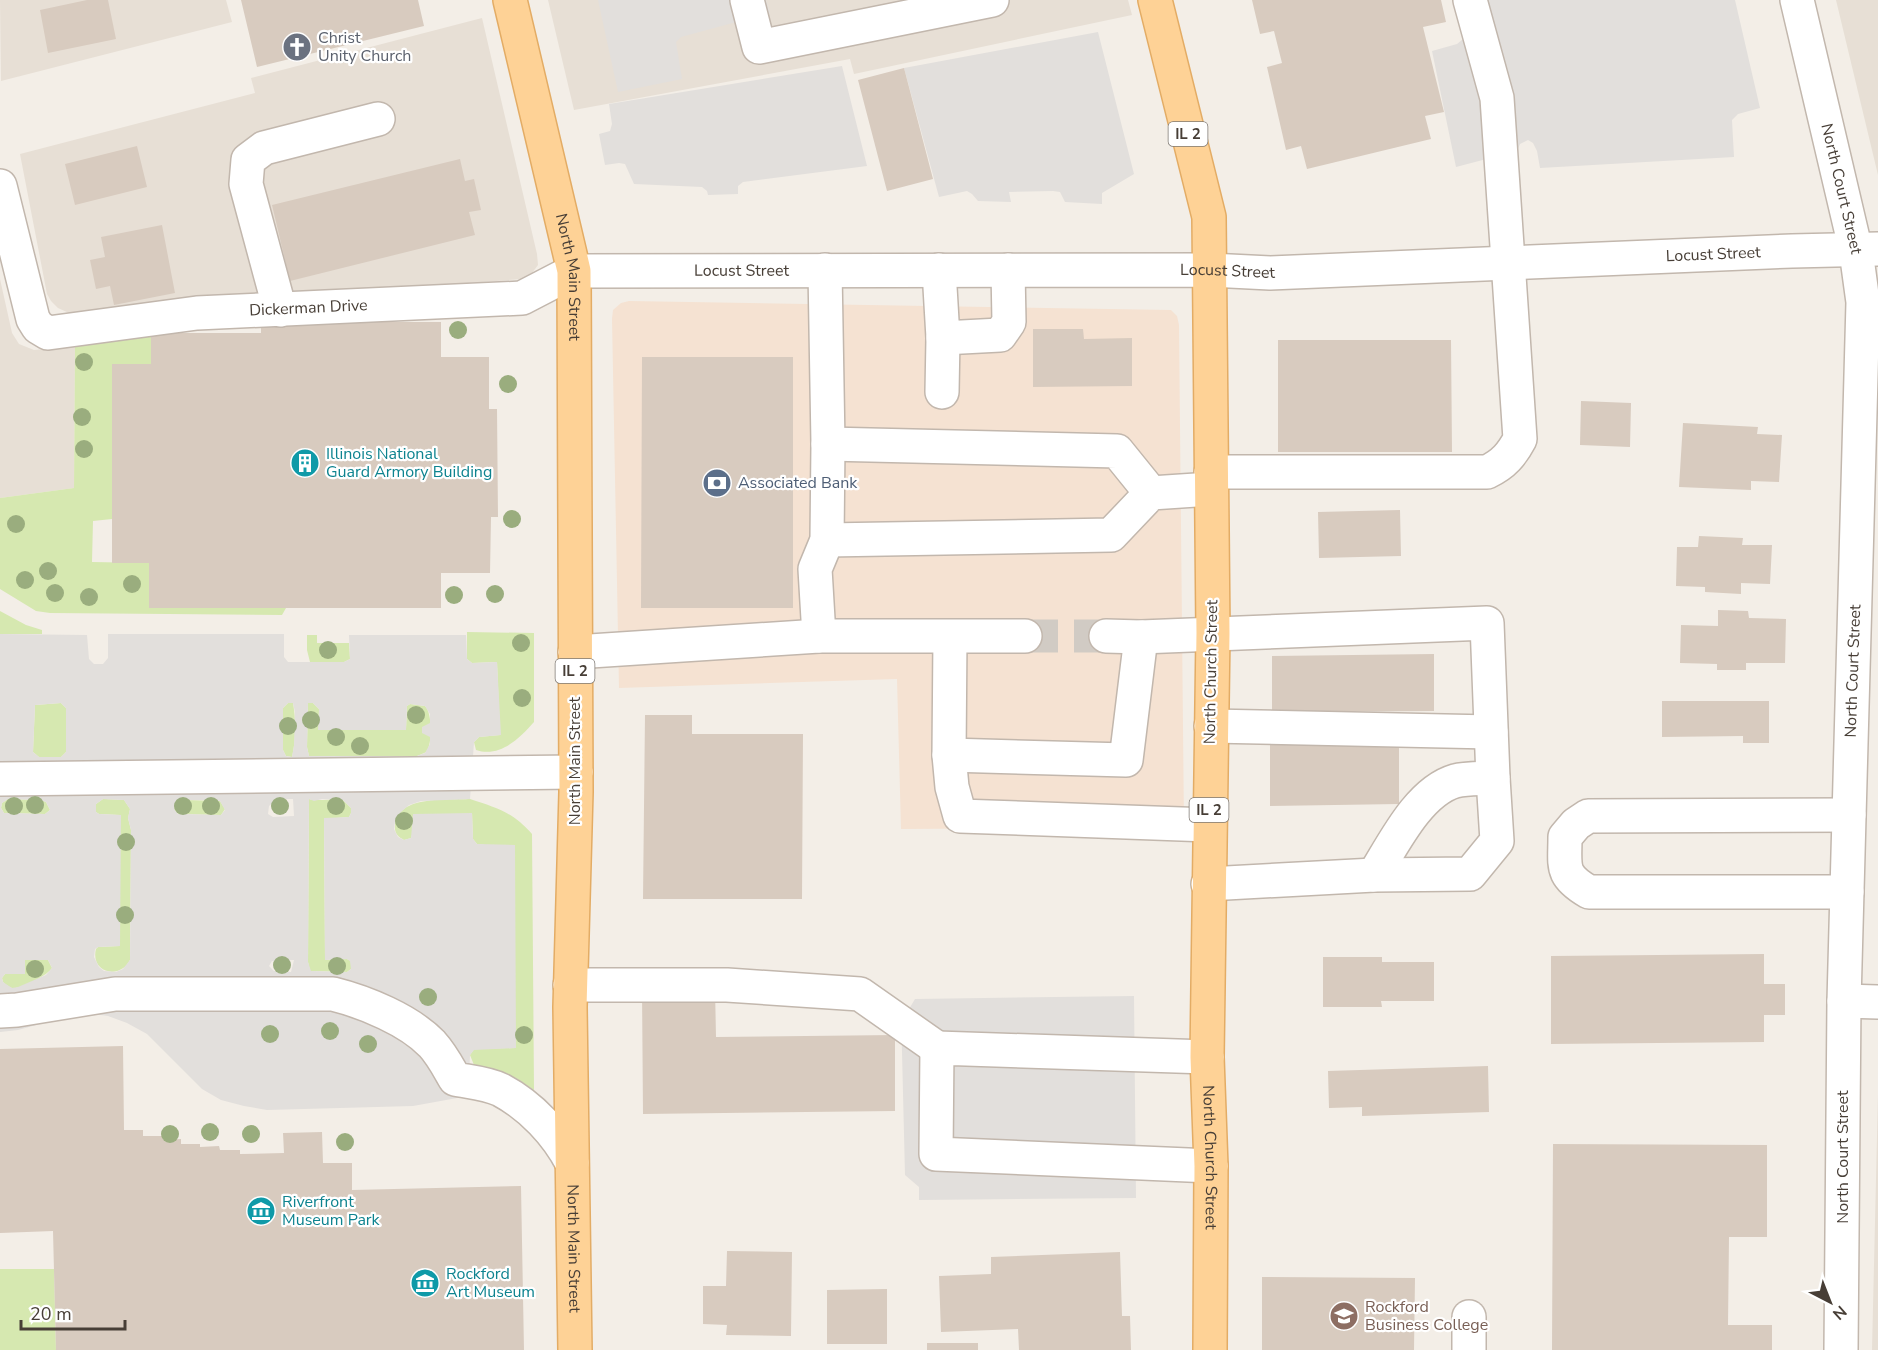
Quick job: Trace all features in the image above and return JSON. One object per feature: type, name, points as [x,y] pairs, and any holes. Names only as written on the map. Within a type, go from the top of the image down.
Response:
[{"type":"main road","name":"North Main Street","points":[[510,0],[574,271],[576,772],[570,985],[575,1350]]},
{"type":"main road","name":"North Church Street","points":[[1155,0],[1209,217],[1213,633],[1207,1057],[1211,1166],[1210,1350]]},
{"type":"street","points":[[747,0],[759,47],[992,0]]},
{"type":"street","name":"North Court Street","points":[[1797,0],[1867,250],[1863,302],[1844,1001],[1841,1350]]},
{"type":"street","points":[[827,540],[1111,535],[1150,493],[1211,480],[1487,472],[1500,466],[1512,453],[1520,438],[1497,98],[1481,2]]},
{"type":"street","points":[[280,310],[246,184],[248,160],[264,148],[378,119]]},
{"type":"street","name":"Dickerman Drive","points":[[0,186],[33,320],[38,327],[48,333],[197,313],[522,298],[574,271]]},
{"type":"street","name":"Locust Street","points":[[574,271],[1210,270],[1270,273],[1792,251],[1867,250]]},
{"type":"street","points":[[819,636],[815,569],[827,540],[825,270]]},
{"type":"street","points":[[939,270],[943,338],[942,392]]},
{"type":"street","points":[[943,338],[1000,335],[1010,322],[1008,270]]},
{"type":"street","points":[[828,444],[1116,451],[1150,493]]},
{"type":"street","points":[[1106,636],[1141,637],[1487,623],[1497,841],[1470,874],[1374,875],[1208,884]]},
{"type":"street","points":[[575,652],[819,636],[1025,636]]},
{"type":"street","points":[[950,637],[949,756],[952,787],[960,816],[1209,825]]},
{"type":"street","points":[[949,756],[1126,760],[1141,637]]},
{"type":"street","points":[[1211,726],[1491,732]]},
{"type":"street","points":[[0,779],[576,772]]},
{"type":"street","points":[[1374,875],[1418,808],[1436,791],[1455,781],[1493,778]]},
{"type":"street","points":[[1847,892],[1588,892],[1575,883],[1566,871],[1565,837],[1576,824],[1588,816],[1849,816]]},
{"type":"street","points":[[570,985],[727,985],[860,994],[937,1048],[1207,1057]]},
{"type":"street","points":[[0,1011],[115,994],[333,994],[374,1007],[410,1028],[431,1043],[444,1059],[455,1079],[500,1089],[519,1102],[554,1133],[572,1164]]},
{"type":"street","points":[[1844,1001],[1878,1002]]},
{"type":"street","points":[[937,1048],[936,1154],[1211,1166]]},
{"type":"street","points":[[1469,1317],[1469,1350]]},
{"type":"shaded area","points":[[0,0],[226,0],[232,22],[1,81]]},
{"type":"shaded area","points":[[548,0],[1128,0],[1132,15],[854,74],[850,59],[574,110]]},
{"type":"shaded area","points":[[598,0],[766,0],[770,13],[681,37],[676,42],[682,79],[618,92]]},
{"type":"shaded area","points":[[1455,0],[1735,0],[1760,108],[1738,114],[1732,120],[1734,157],[1540,168],[1537,151],[1533,143],[1528,140],[1520,144],[1517,151],[1456,167],[1432,51],[1457,44],[1463,39]]},
{"type":"shaded area","points":[[1836,0],[1878,0],[1878,175]]},
{"type":"shaded area","points":[[482,18],[537,254],[538,265],[532,273],[522,279],[69,313],[58,308],[51,301],[47,294],[20,154],[255,93],[251,78]]},
{"type":"shaded area","points":[[1098,32],[1134,174],[1102,193],[1102,204],[1065,202],[1060,192],[1053,191],[1009,192],[1011,202],[978,201],[967,191],[939,197],[904,68]]},
{"type":"shaded area","points":[[842,66],[867,166],[743,182],[738,186],[738,194],[708,195],[702,187],[634,184],[625,164],[605,165],[599,134],[610,131],[612,124],[609,104]]},
{"type":"shaded area","points":[[0,279],[12,333],[19,344],[34,350],[75,346],[74,488],[0,498]]},
{"type":"shaded area","points":[[629,301],[1171,310],[1177,316],[1179,325],[1184,827],[901,829],[897,679],[619,688],[612,319],[613,310],[621,303]]},
{"type":"shaded area","points":[[0,634],[87,635],[89,659],[94,664],[103,664],[108,658],[108,634],[284,634],[284,657],[288,662],[344,662],[350,659],[349,635],[466,635],[467,659],[472,663],[497,662],[501,735],[479,737],[474,742],[470,799],[421,801],[409,805],[395,821],[394,829],[398,837],[404,840],[411,838],[413,814],[472,813],[473,839],[477,844],[515,845],[516,1048],[474,1050],[470,1055],[468,1096],[413,1106],[267,1110],[221,1100],[202,1089],[147,1034],[108,1016],[87,1013],[18,1030],[0,1032]],"holes":[[[61,703],[66,708],[66,752],[61,757],[39,757],[33,752],[35,705]],[[288,703],[293,703],[295,712],[292,757],[286,756],[283,750],[283,708]],[[308,703],[313,703],[319,709],[318,730],[406,730],[407,706],[410,704],[425,706],[430,714],[430,723],[422,727],[422,733],[430,737],[430,744],[425,753],[417,756],[309,756],[307,747]],[[8,799],[41,800],[46,802],[50,810],[45,814],[4,813],[1,808],[2,803]],[[103,799],[124,800],[130,809],[128,818],[131,830],[130,960],[123,969],[116,972],[104,971],[94,957],[95,949],[98,947],[120,946],[121,815],[96,812],[96,804]],[[277,799],[293,799],[294,816],[273,817],[268,814],[269,806]],[[309,799],[314,801],[343,800],[351,808],[349,817],[324,818],[325,960],[347,959],[350,961],[351,969],[347,972],[311,971],[308,962]],[[184,800],[220,801],[225,810],[221,815],[178,814],[174,809]],[[25,960],[48,960],[52,968],[46,975],[18,987],[12,988],[3,982],[2,978],[5,974],[25,974]],[[294,960],[291,972],[274,971],[269,966],[272,961]]]},
{"type":"shaded area","points":[[1134,996],[1136,1198],[919,1200],[919,1187],[905,1175],[901,1011],[909,1009],[915,999]]},
{"type":"shaded area","points":[[1878,1094],[1878,1350],[1872,1350]]},
{"type":"green space","points":[[151,333],[151,364],[112,365],[112,519],[93,521],[92,562],[149,563],[149,608],[286,608],[282,615],[50,613],[36,611],[0,589],[0,498],[74,488],[75,346]]},
{"type":"green space","points":[[0,611],[26,625],[42,630],[42,634],[0,634]]},
{"type":"green space","points":[[467,632],[534,633],[534,722],[516,740],[501,749],[485,752],[476,750],[474,742],[479,737],[500,735],[497,662],[472,663],[467,659]]},
{"type":"green space","points":[[307,635],[317,635],[317,643],[349,643],[350,659],[344,662],[310,662]]},
{"type":"green space","points":[[61,703],[66,708],[66,752],[61,757],[39,757],[33,752],[35,705]]},
{"type":"green space","points":[[288,703],[293,703],[295,716],[292,757],[286,756],[283,750],[283,708]]},
{"type":"green space","points":[[308,703],[313,703],[319,709],[319,730],[406,729],[407,706],[410,704],[425,706],[430,721],[431,736],[428,748],[426,752],[417,756],[309,756],[307,747]]},
{"type":"green space","points":[[8,799],[41,800],[46,802],[50,810],[45,814],[4,813],[1,808],[2,803]]},
{"type":"green space","points":[[103,799],[124,800],[130,809],[128,818],[131,830],[130,960],[120,970],[113,972],[101,968],[95,957],[98,947],[120,946],[120,815],[96,812],[96,804]]},
{"type":"green space","points":[[309,799],[343,800],[351,808],[349,817],[324,819],[325,960],[347,959],[351,961],[351,969],[347,972],[310,971],[308,962]]},
{"type":"green space","points":[[470,799],[511,816],[532,834],[534,1090],[516,1078],[474,1065],[470,1055],[474,1049],[515,1048],[485,845],[477,844],[473,839],[472,813],[413,831],[411,838],[404,840],[395,830],[398,815],[405,808],[414,804],[425,801]]},
{"type":"green space","points":[[184,800],[220,801],[225,809],[221,815],[178,814],[174,809]]},
{"type":"green space","points":[[25,960],[48,960],[52,968],[40,978],[21,987],[12,988],[3,982],[2,978],[5,974],[25,974]]},
{"type":"green space","points":[[0,1269],[54,1269],[56,1350],[0,1350]]},
{"type":"building","points":[[87,0],[108,0],[116,39],[48,53],[40,10]]},
{"type":"building","name":"Christ Unity Church","points":[[241,0],[418,0],[424,26],[257,67]]},
{"type":"building","points":[[1252,0],[1441,0],[1446,22],[1423,27],[1444,112],[1425,116],[1431,139],[1307,169],[1301,146],[1286,150],[1267,67],[1282,63],[1274,31],[1260,34]]},
{"type":"building","points":[[904,68],[933,179],[887,191],[858,80]]},
{"type":"building","points":[[137,146],[147,187],[75,205],[65,164]]},
{"type":"building","points":[[460,159],[465,181],[474,179],[481,210],[469,212],[475,235],[290,281],[272,205]]},
{"type":"building","points":[[162,225],[175,293],[114,305],[110,286],[96,289],[90,260],[105,257],[101,237]]},
{"type":"building","name":"Illinois National Guard Armory Building","points":[[261,322],[441,322],[441,357],[489,357],[489,409],[497,409],[498,517],[491,517],[490,573],[441,573],[441,608],[149,608],[149,563],[112,563],[112,364],[151,364],[151,333],[261,333]]},
{"type":"building","points":[[1033,329],[1083,329],[1084,339],[1132,338],[1132,386],[1033,387]]},
{"type":"building","points":[[1278,340],[1451,340],[1452,452],[1278,452]]},
{"type":"building","name":"Associated Bank","points":[[642,357],[793,357],[793,608],[641,608]]},
{"type":"building","points":[[1581,401],[1631,403],[1630,447],[1580,445]]},
{"type":"building","points":[[1683,423],[1758,427],[1757,434],[1782,435],[1779,482],[1751,481],[1751,490],[1679,487]]},
{"type":"building","points":[[1400,510],[1401,556],[1319,558],[1318,512]]},
{"type":"building","points":[[1699,536],[1743,538],[1742,545],[1772,545],[1770,584],[1741,583],[1741,594],[1705,592],[1705,587],[1676,586],[1677,547],[1698,547]]},
{"type":"building","points":[[1718,610],[1748,611],[1749,618],[1786,619],[1785,663],[1746,663],[1746,670],[1717,670],[1717,664],[1680,663],[1681,625],[1718,626]]},
{"type":"building","points":[[1434,654],[1434,711],[1272,712],[1272,656]]},
{"type":"building","points":[[1662,701],[1769,701],[1769,743],[1743,743],[1743,736],[1662,737]]},
{"type":"building","points":[[645,715],[692,715],[692,734],[803,734],[802,899],[643,899]]},
{"type":"building","points":[[1399,741],[1399,804],[1270,806],[1270,743]]},
{"type":"building","points":[[1764,954],[1764,984],[1785,984],[1785,1015],[1764,1015],[1764,1042],[1551,1044],[1551,956]]},
{"type":"building","points":[[1323,957],[1382,957],[1382,962],[1434,962],[1434,1001],[1381,1001],[1382,1007],[1323,1007]]},
{"type":"building","points":[[715,988],[716,1037],[895,1035],[895,1111],[643,1114],[642,989]]},
{"type":"building","name":"Riverfront Museum Park","points":[[123,1046],[124,1130],[143,1130],[143,1136],[163,1136],[163,1140],[181,1139],[181,1144],[200,1144],[200,1147],[219,1146],[220,1150],[240,1150],[240,1154],[284,1153],[283,1133],[322,1132],[323,1163],[352,1163],[352,1190],[521,1186],[524,1350],[56,1350],[53,1231],[0,1233],[0,1049]]},
{"type":"building","points":[[1488,1066],[1489,1112],[1362,1116],[1362,1107],[1329,1108],[1328,1071]]},
{"type":"building","points":[[1553,1144],[1767,1145],[1767,1237],[1729,1237],[1728,1325],[1772,1325],[1772,1350],[1552,1350]]},
{"type":"building","points":[[727,1251],[792,1252],[791,1336],[726,1335],[727,1325],[703,1324],[703,1286],[726,1286]]},
{"type":"building","points":[[1120,1252],[1122,1316],[1130,1316],[1131,1350],[1019,1350],[1018,1329],[941,1332],[939,1276],[991,1274],[991,1257]]},
{"type":"building","points":[[1262,1277],[1415,1278],[1414,1350],[1262,1350]]},
{"type":"building","points":[[887,1289],[887,1344],[827,1344],[827,1290]]},
{"type":"building","points":[[927,1343],[978,1343],[978,1350],[927,1350]]},
{"type":"tunnel","points":[[1025,636],[1106,636]]},
{"type":"place","name":"Christ Unity Church","points":[[297,47]]},
{"type":"place","name":"Illinois National Guard Armory Building","points":[[305,463]]},
{"type":"place","name":"Associated Bank","points":[[717,483]]},
{"type":"place","name":"Riverfront Museum Park","points":[[261,1211]]},
{"type":"place","name":"Rockford Art Museum","points":[[425,1283]]},
{"type":"place","name":"Rockford Business College","points":[[1344,1316]]}]
